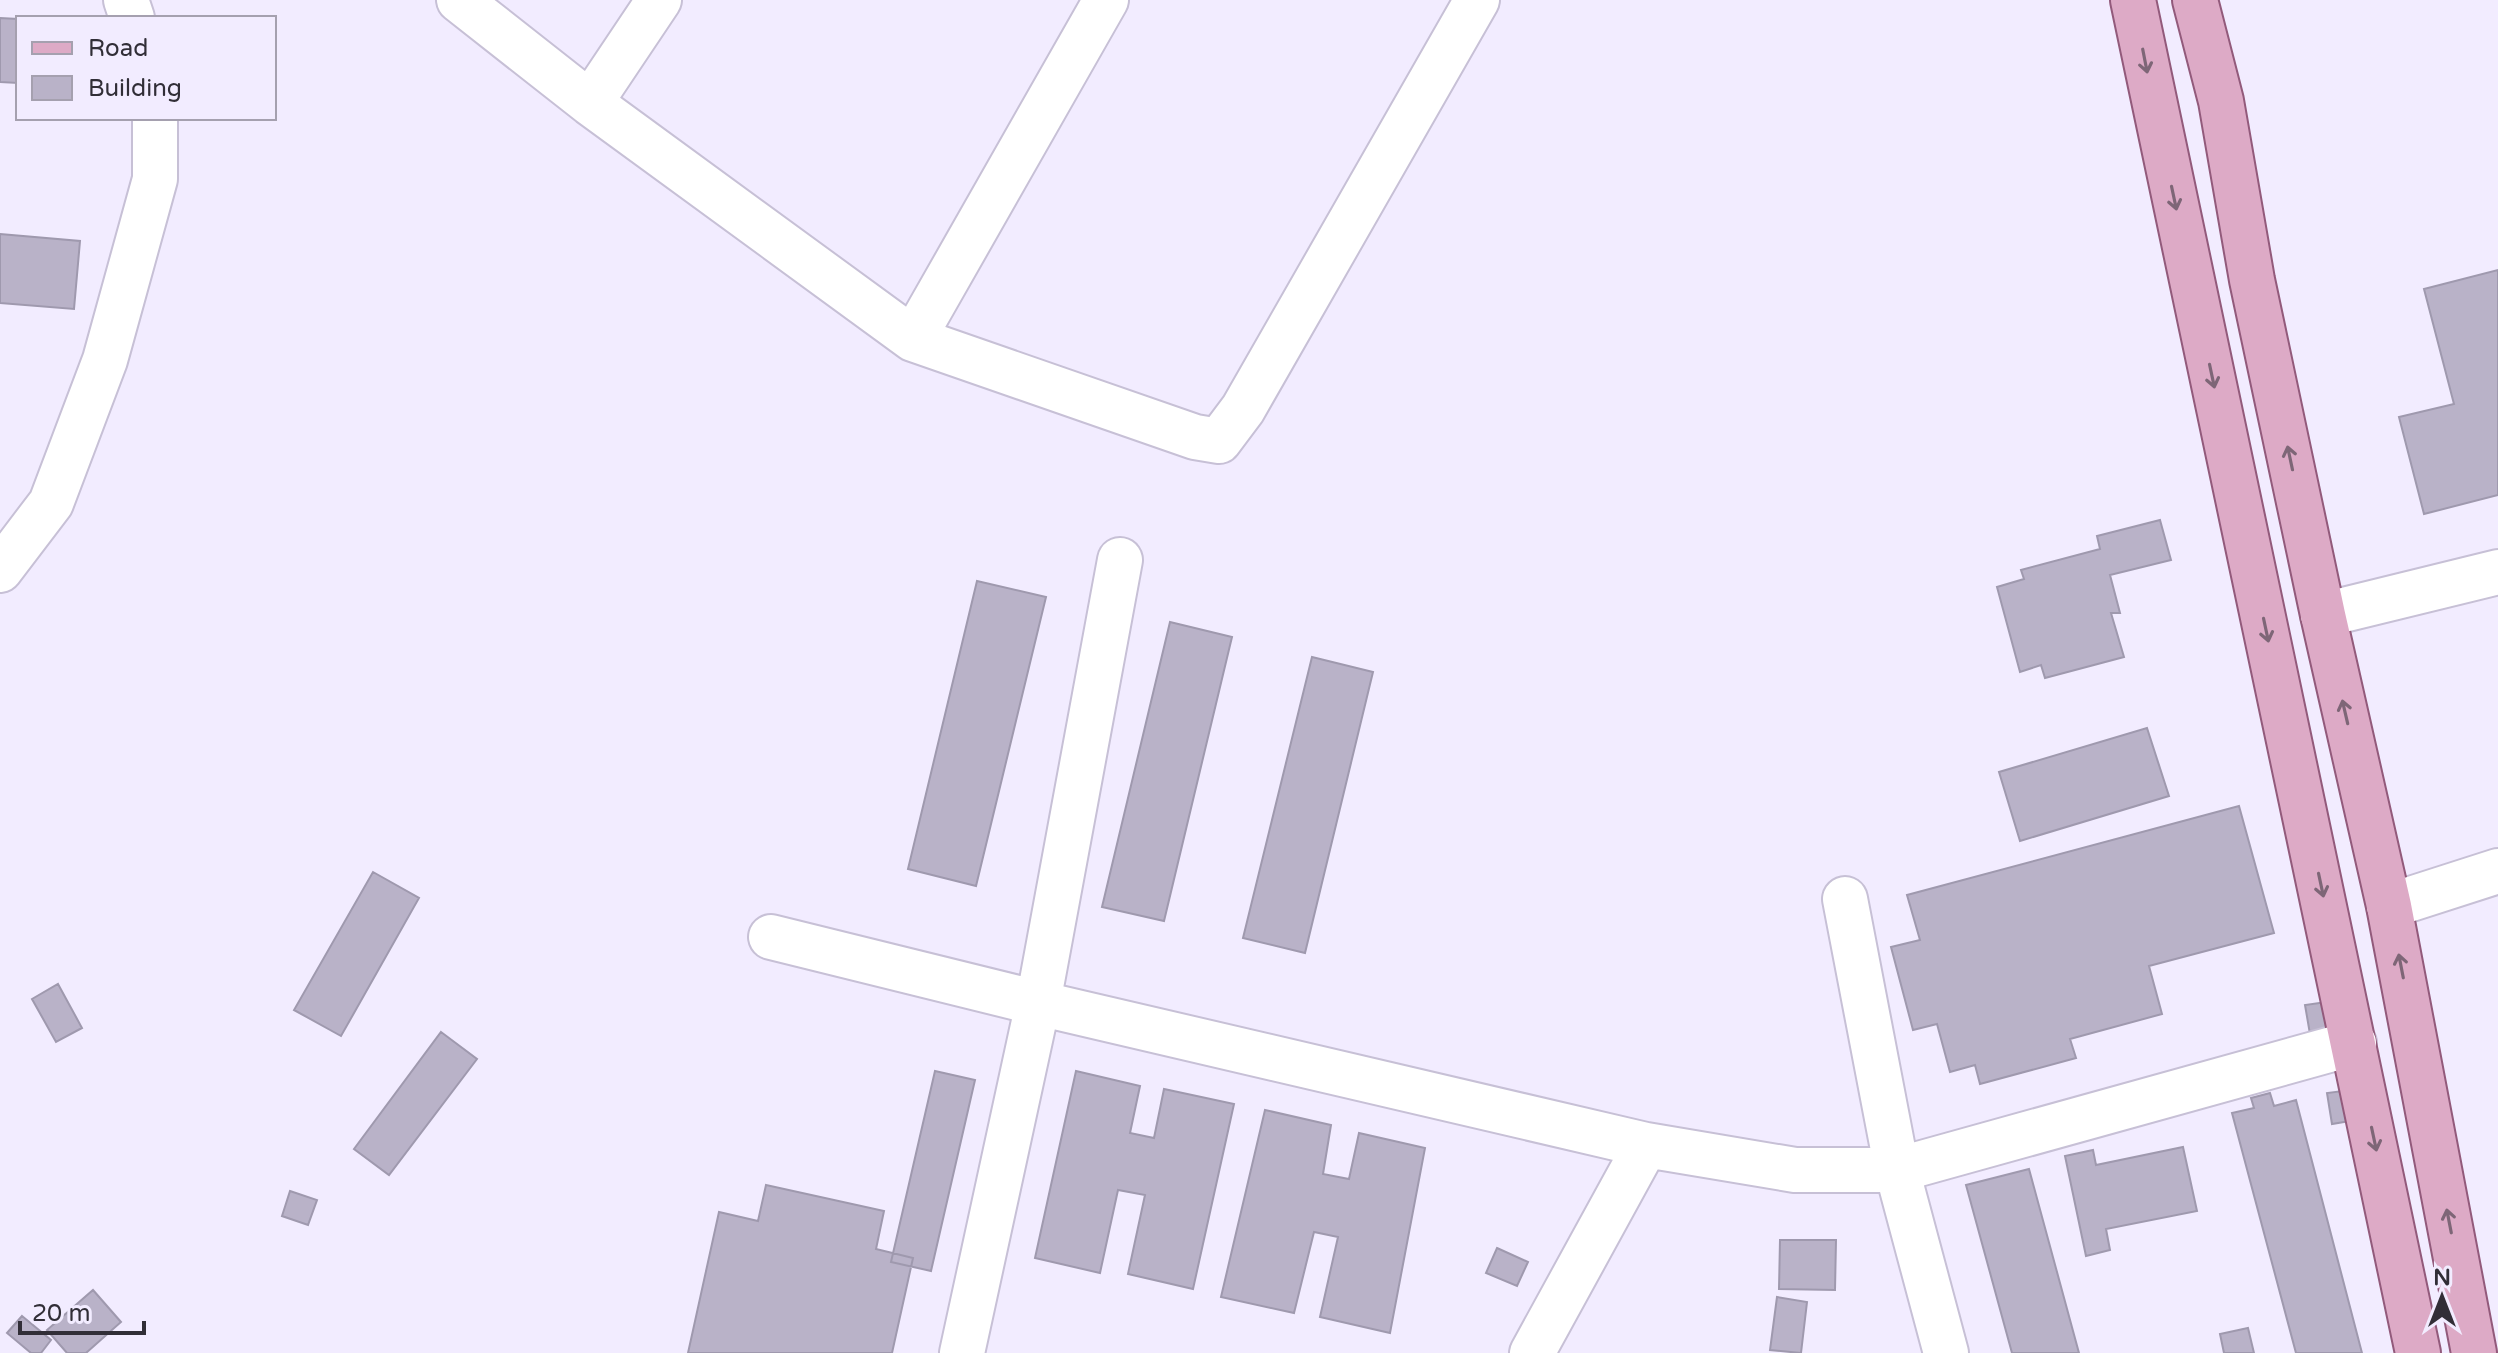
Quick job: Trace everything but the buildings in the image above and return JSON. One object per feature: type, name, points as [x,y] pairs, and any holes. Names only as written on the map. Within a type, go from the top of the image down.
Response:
[{"type":"main road","points":[[2133,0],[2418,1353]]},
{"type":"main road","points":[[2195,0],[2221,101],[2252,280],[2389,906],[2474,1353]]},
{"type":"street","points":[[459,0],[590,103],[913,339],[1195,437],[1219,441],[1243,409],[1477,0]]},
{"type":"street","points":[[590,103],[659,0]]},
{"type":"street","points":[[913,339],[1106,0]]},
{"type":"street","points":[[0,570],[51,503],[105,360],[155,179],[155,120]]},
{"type":"street","points":[[962,1353],[1038,1003],[1120,560]]},
{"type":"street","points":[[2323,615],[2498,572]]},
{"type":"street","points":[[2389,906],[2498,871]]},
{"type":"street","points":[[1845,899],[1897,1170],[1946,1353]]},
{"type":"street","points":[[771,937],[1038,1003],[1646,1145],[1795,1170],[1897,1170],[2354,1043]]},
{"type":"street","points":[[1532,1353],[1646,1145]]}]
